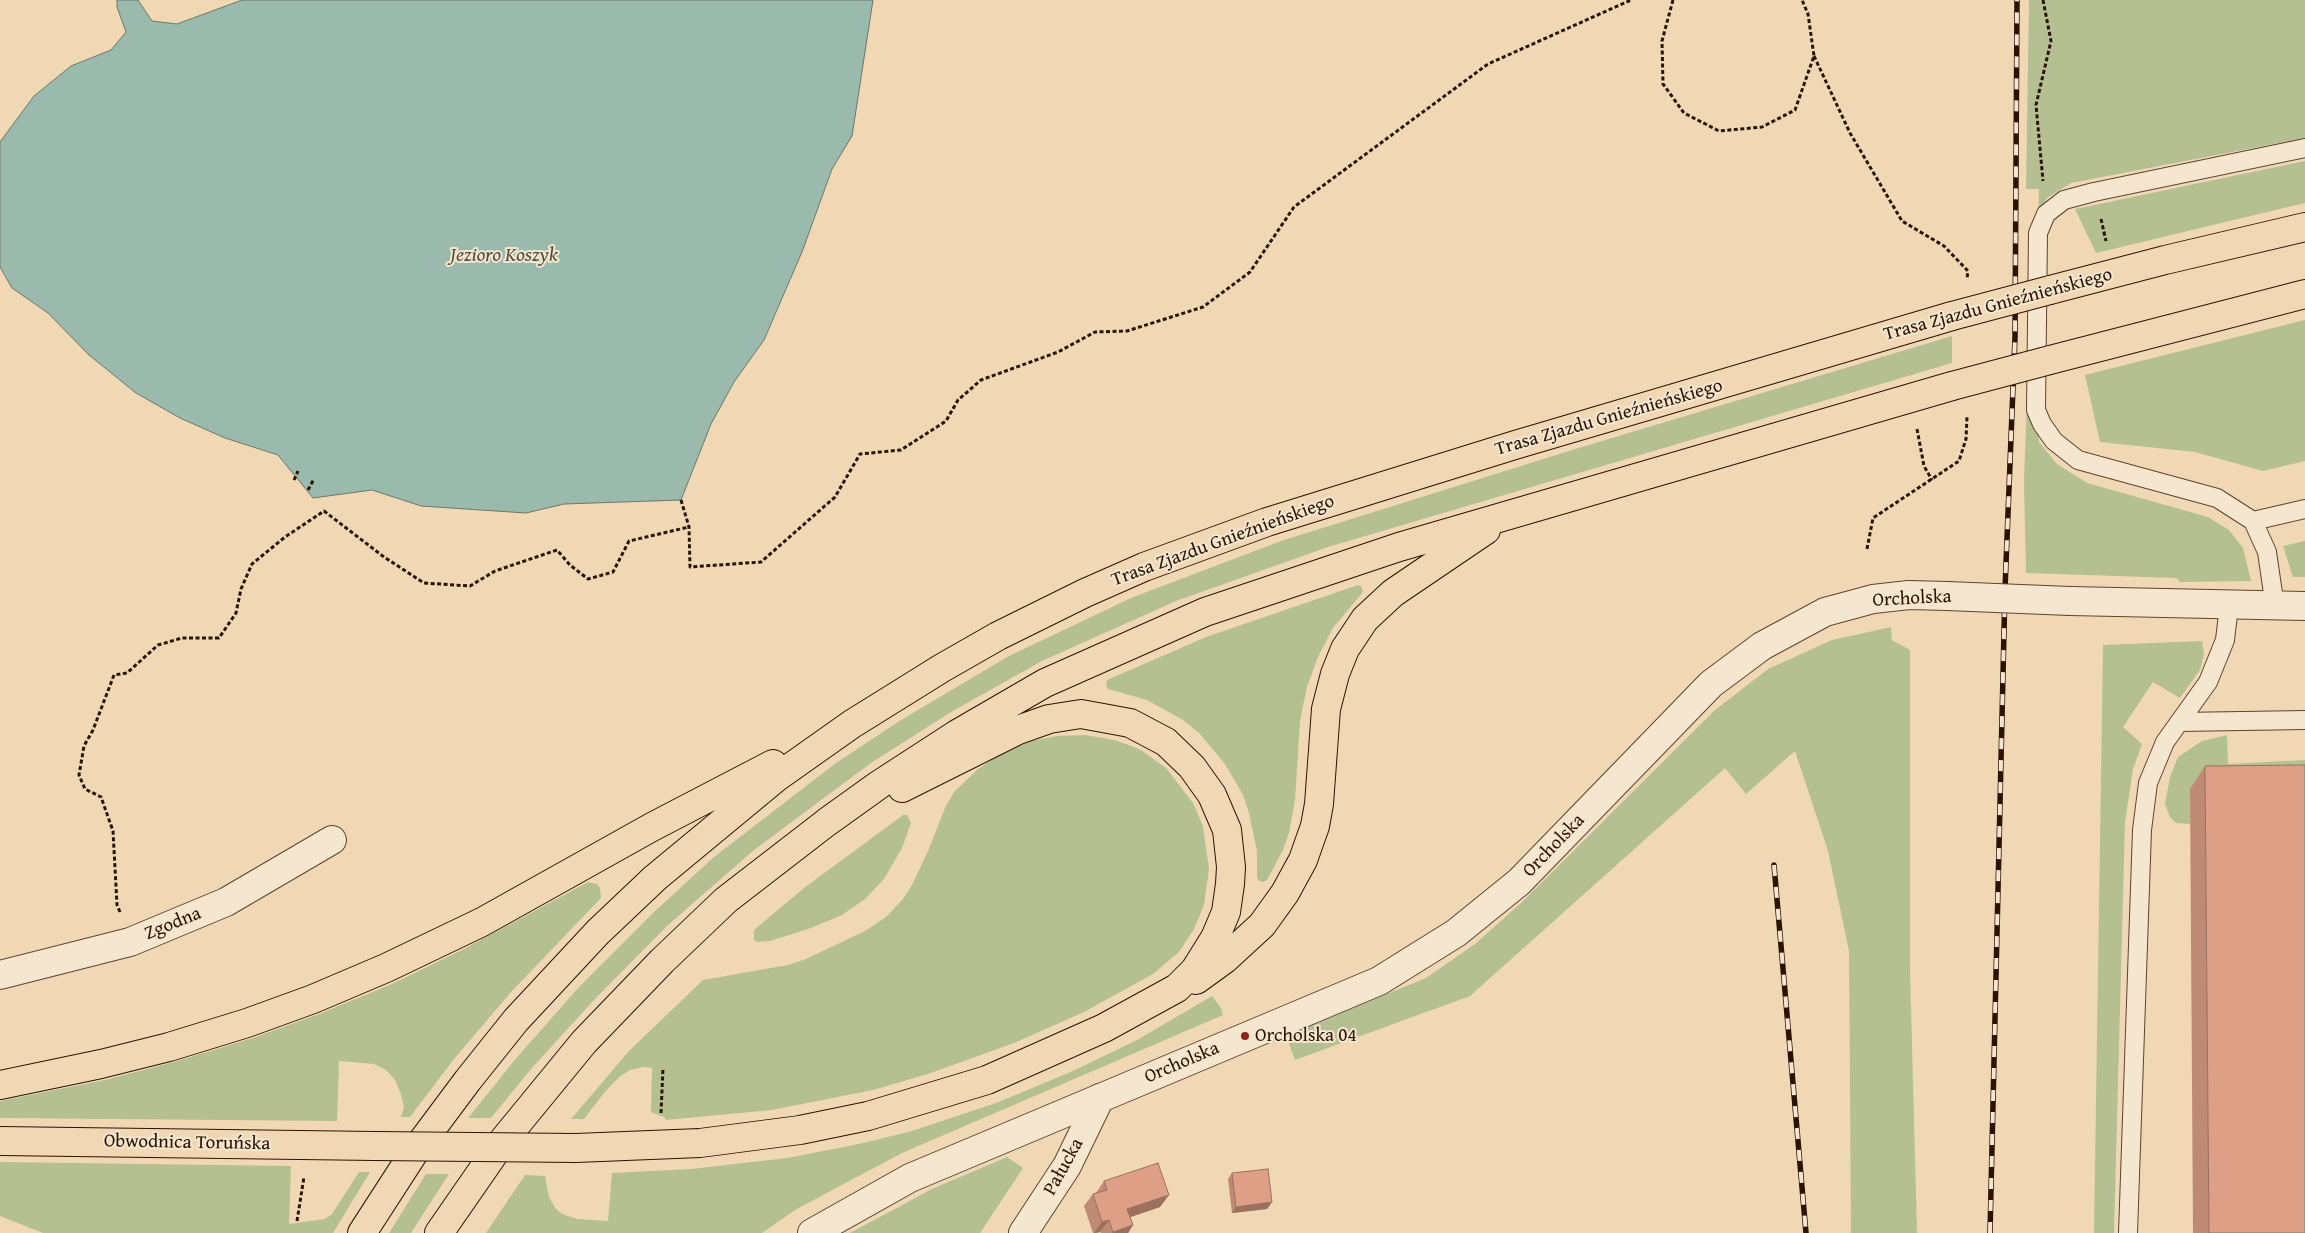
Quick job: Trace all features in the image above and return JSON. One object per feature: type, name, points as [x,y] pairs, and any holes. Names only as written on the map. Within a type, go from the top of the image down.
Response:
[{"type":"main road","name":"Trasa Zjazdu Gnieźnieńskiego","points":[[362,1233],[415,1151],[516,1020],[568,963],[655,878],[777,777],[852,724],[915,684],[1028,621],[1144,568],[1206,544],[1360,492],[1952,316],[2165,260],[2305,227]]},
{"type":"main road","points":[[439,1233],[502,1142],[554,1077],[608,1016],[726,900],[801,841],[880,784],[957,734],[1045,684],[1205,612],[1399,548],[1952,386],[2305,294]]},
{"type":"main road","points":[[1161,997],[1201,978],[1246,941],[1275,909],[1294,878],[1311,840],[1316,818],[1322,784],[1325,716],[1335,674],[1345,649],[1365,620],[1393,593],[1510,514]]},
{"type":"main road","points":[[801,841],[900,788],[1026,727],[1048,719],[1081,714],[1130,723],[1166,742],[1192,767],[1212,795],[1227,830],[1231,867],[1226,912],[1209,949],[1186,979],[1177,988],[1161,997]]},
{"type":"main road","points":[[0,1085],[101,1064],[207,1036],[313,999],[386,968],[482,922],[652,827],[852,724]]},
{"type":"main road","name":"Obwodnica Toruńska","points":[[0,1141],[576,1148],[733,1140],[828,1125],[868,1116],[987,1080],[1080,1040],[1161,997]]},
{"type":"street","name":"Orcholska","points":[[812,1233],[910,1178],[1378,981],[1456,933],[1519,882],[1711,684],[1762,646],[1825,612],[1874,599],[1909,595],[2229,606],[2305,606]]},
{"type":"street","name":"Zgodna","points":[[0,975],[130,942],[226,902],[332,840]]},
{"type":"street","name":"Pałucka","points":[[1023,1233],[1067,1166],[1100,1098]]},
{"type":"lane","points":[[2275,607],[2267,552],[2254,521],[2217,498],[2078,460],[2054,441],[2036,410],[2038,233],[2046,214],[2064,200],[2305,148]]},
{"type":"lane","points":[[2254,521],[2305,509]]},
{"type":"lane","points":[[2128,1233],[2142,830],[2148,783],[2165,742],[2208,682],[2225,640],[2229,606]]},
{"type":"lane","points":[[2179,722],[2305,720]]},
{"type":"path","points":[[681,500],[689,527],[690,567],[761,562],[835,497],[860,454],[901,450],[946,421],[958,400],[981,380],[1058,352],[1095,332],[1127,331],[1203,307],[1250,272],[1294,207],[1488,64],[1631,0]]},
{"type":"path","points":[[1673,0],[1662,41],[1663,84],[1684,113],[1719,131],[1762,127],[1795,110],[1814,56],[1808,14],[1802,0]]},
{"type":"path","points":[[2043,0],[2051,41],[2036,104],[2046,214]]},
{"type":"path","points":[[2100,213],[2106,241]]},
{"type":"path","points":[[1917,426],[1924,466],[1932,480]]},
{"type":"path","points":[[294,480],[298,471]]},
{"type":"path","points":[[308,490],[314,479]]},
{"type":"path","points":[[130,942],[117,905],[113,831],[101,797],[85,789],[79,775],[84,746],[93,730],[114,675],[127,673],[158,645],[182,638],[218,638],[236,613],[241,588],[252,564],[285,537],[324,510],[384,556],[424,582],[470,586],[495,572],[557,550],[570,565],[588,579],[613,572],[629,541],[689,527]]},
{"type":"path","points":[[661,1114],[663,1068]]},
{"type":"path","points":[[297,1221],[304,1177]]},
{"type":"green space","points":[[2029,0],[2305,0],[2305,138],[2071,183],[2047,198],[2038,215],[2039,189],[2026,189]]},
{"type":"green space","points":[[2305,161],[2305,203],[2096,253],[2075,209]]},
{"type":"green space","points":[[2305,320],[2305,461],[2263,471],[2195,452],[2100,442],[2085,375]]},
{"type":"green space","points":[[1952,336],[1952,363],[1328,547],[1176,601],[1042,661],[951,712],[871,763],[754,850],[667,926],[594,1000],[531,1069],[491,1118],[468,1118],[518,1056],[580,986],[654,912],[714,857],[836,763],[901,720],[1009,656],[1131,598],[1281,541],[1572,450]]},
{"type":"green space","points":[[2027,397],[2036,397],[2039,442],[2057,464],[2087,483],[2208,517],[2229,530],[2243,548],[2251,581],[2180,582],[2177,578],[2026,573],[2024,481]]},
{"type":"green space","points":[[2305,541],[2305,577],[2293,577],[2283,546]]},
{"type":"green space","points":[[1358,585],[1361,586],[1363,592],[1333,628],[1318,657],[1307,687],[1300,721],[1295,800],[1289,833],[1283,850],[1267,880],[1264,882],[1259,881],[1257,877],[1257,851],[1249,813],[1243,795],[1225,764],[1199,733],[1183,720],[1147,700],[1108,689],[1106,686],[1107,680],[1206,637]]},
{"type":"green space","points":[[1891,627],[1892,640],[1910,650],[1910,970],[1917,1233],[1851,1233],[1849,951],[1828,851],[1795,751],[1746,794],[1725,768],[1470,996],[1295,1060],[1286,1035],[1426,978],[1475,944],[1521,903],[1715,710],[1768,669],[1832,640]]},
{"type":"green space","points":[[2202,641],[2204,654],[2200,670],[2180,698],[2153,682],[2123,727],[2142,744],[2133,769],[2125,822],[2114,1233],[2094,1233],[2103,645]]},
{"type":"green space","points":[[1086,735],[1129,745],[1141,750],[1166,768],[1193,803],[1203,826],[1209,869],[1204,905],[1194,929],[1179,952],[1153,974],[1084,1012],[1014,1043],[928,1074],[873,1090],[772,1110],[666,1120],[664,1117],[651,1112],[652,1068],[643,1067],[630,1070],[619,1077],[584,1119],[571,1119],[629,1051],[703,980],[788,965],[806,959],[865,931],[886,917],[903,899],[912,885],[945,808],[954,792],[978,769],[998,756],[1031,741],[1057,736]]},
{"type":"green space","points":[[2227,735],[2228,764],[2305,760],[2305,788],[2190,789],[2190,824],[2176,823],[2170,817],[2165,804],[2170,777],[2178,757],[2202,741]]},
{"type":"green space","points":[[903,815],[907,815],[911,823],[902,848],[884,879],[865,899],[842,915],[811,928],[770,941],[757,942],[754,940],[754,930],[804,888]]},
{"type":"green space","points":[[588,882],[597,884],[600,888],[601,898],[512,991],[454,1059],[410,1117],[401,1117],[404,1107],[401,1094],[395,1080],[386,1070],[374,1064],[339,1061],[337,1121],[0,1118],[0,1101],[105,1080],[174,1062],[253,1038],[319,1014],[392,984],[464,949]]},
{"type":"green space","points":[[1212,996],[1221,1008],[1223,1015],[902,1153],[795,1210],[762,1233],[486,1233],[525,1175],[545,1176],[549,1197],[556,1209],[562,1214],[577,1219],[608,1221],[612,1173],[691,1169],[787,1158],[859,1144],[912,1131],[996,1103],[1073,1071],[1137,1040]]},
{"type":"green space","points":[[1007,1157],[1023,1168],[980,1233],[850,1233],[932,1189]]},
{"type":"green space","points":[[0,1162],[291,1166],[289,1224],[325,1219],[332,1214],[359,1172],[370,1172],[333,1233],[43,1233],[0,1216]]},
{"type":"green space","points":[[426,1174],[449,1174],[411,1233],[389,1233]]},
{"type":"water","name":"Jezioro Koszyk","points":[[117,0],[138,0],[152,21],[177,24],[242,0],[873,0],[852,136],[832,169],[802,252],[764,340],[734,382],[711,424],[681,500],[564,504],[526,513],[421,506],[372,490],[313,498],[278,455],[225,438],[180,418],[136,393],[89,355],[48,313],[12,288],[0,267],[0,142],[34,96],[71,66],[111,50],[126,32],[117,7]]},
{"type":"building","points":[[2305,765],[2305,1233],[2209,1233],[2205,766]]},
{"type":"building","points":[[1158,1163],[1169,1195],[1127,1209],[1133,1225],[1113,1232],[1109,1220],[1102,1222],[1093,1194],[1107,1190],[1104,1181]]},
{"type":"building","points":[[1268,1169],[1272,1202],[1236,1207],[1232,1173]]},
{"type":"railway","points":[[1990,1233],[2005,589],[2015,337],[2017,0]]},
{"type":"railway","points":[[1774,865],[1806,1233]]},
{"type":"place","name":"Orcholska 04","points":[[1245,1036]]}]
